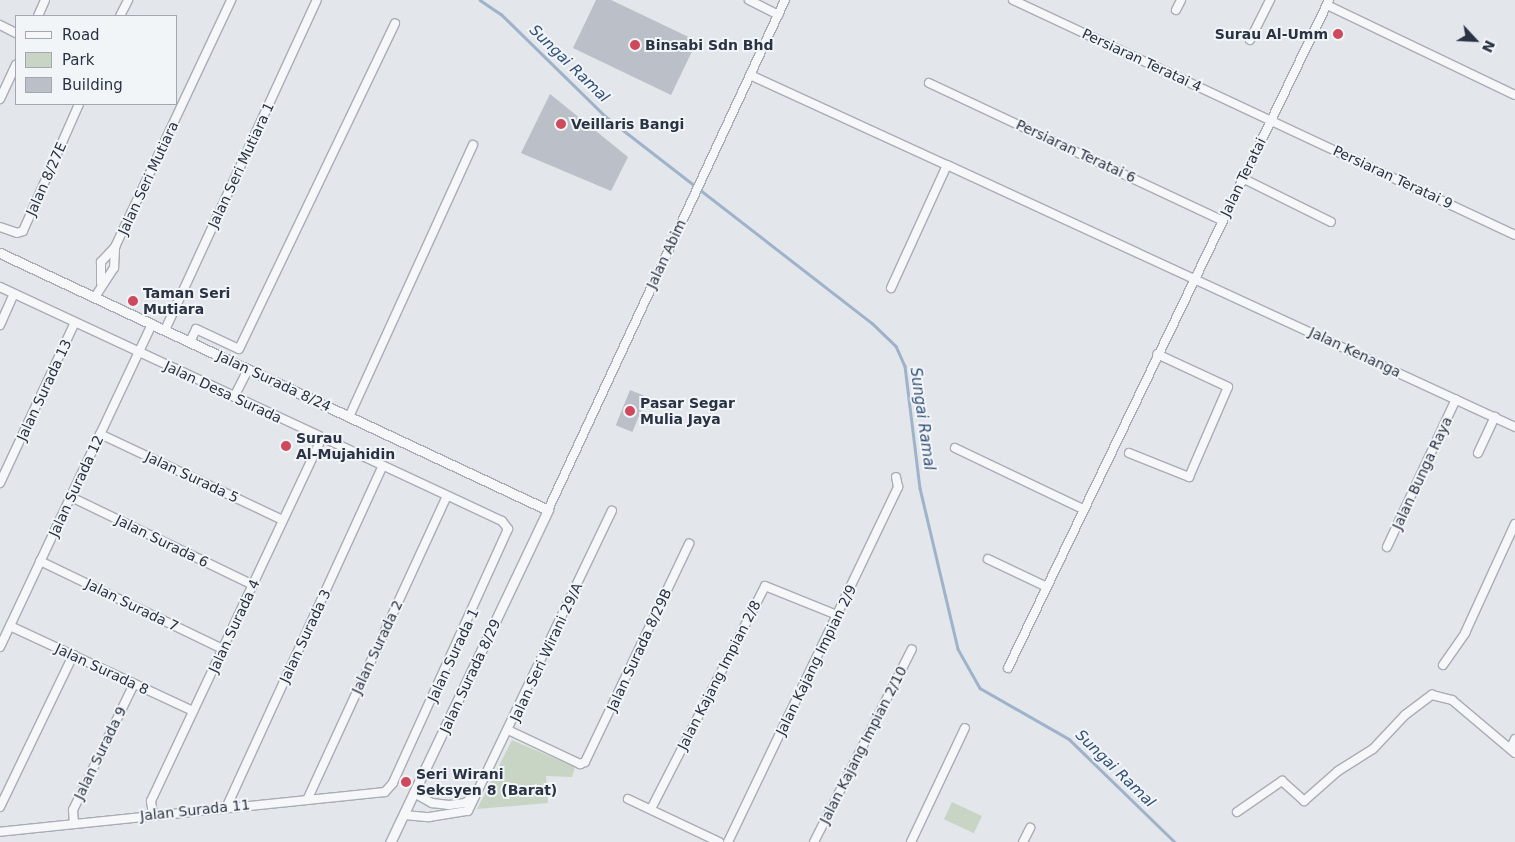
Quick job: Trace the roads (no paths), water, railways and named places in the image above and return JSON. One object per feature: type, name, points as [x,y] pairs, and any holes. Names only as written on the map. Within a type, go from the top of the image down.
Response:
[{"type":"street","points":[[38,15],[45,0]]},
{"type":"street","points":[[120,15],[128,0]]},
{"type":"street","name":"Jalan Seri Mutiara","points":[[101,283],[102,262],[115,247],[231,0]]},
{"type":"street","name":"Jalan Seri Mutiara 1","points":[[165,330],[317,0]]},
{"type":"street","points":[[749,0],[778,15]]},
{"type":"street","name":"Jalan Abim","points":[[548,510],[785,0]]},
{"type":"street","name":"Persiaran Teratai 4","points":[[1013,0],[1270,120]]},
{"type":"street","points":[[1176,10],[1181,0]]},
{"type":"street","points":[[1250,40],[1270,0]]},
{"type":"street","points":[[1328,3],[1515,95]]},
{"type":"street","name":"Jalan Teratai","points":[[1008,668],[1194,277],[1328,3]]},
{"type":"street","points":[[190,342],[196,329],[239,349],[395,24]]},
{"type":"street","points":[[0,25],[15,32]]},
{"type":"street","points":[[0,99],[15,66]]},
{"type":"street","name":"Jalan Kenanga","points":[[750,75],[1194,277],[1515,427]]},
{"type":"street","name":"Persiaran Teratai 6","points":[[929,83],[1222,220]]},
{"type":"street","name":"Jalan 8/27E","points":[[0,227],[17,233],[23,231],[80,105]]},
{"type":"street","name":"Persiaran Teratai 9","points":[[1270,120],[1515,235]]},
{"type":"street","points":[[349,417],[473,145]]},
{"type":"street","points":[[891,288],[947,165]]},
{"type":"street","points":[[1242,178],[1331,222]]},
{"type":"street","name":"Jalan Seri Mutiara","points":[[95,296],[101,283],[114,267],[115,247]]},
{"type":"street","name":"Jalan Surada 8/24","points":[[0,253],[548,510]]},
{"type":"street","name":"Jalan Desa Surada","points":[[0,287],[74,324],[502,521]]},
{"type":"street","points":[[0,325],[14,294]]},
{"type":"street","name":"Jalan Surada 13","points":[[0,483],[74,324]]},
{"type":"street","name":"Jalan Surada 12","points":[[0,647],[152,324]]},
{"type":"street","points":[[1129,454],[1189,477],[1228,387],[1157,354]]},
{"type":"street","points":[[234,397],[248,369]]},
{"type":"street","name":"Jalan Bunga Raya","points":[[1387,547],[1456,399]]},
{"type":"street","points":[[1478,453],[1495,417]]},
{"type":"street","name":"Jalan Surada 5","points":[[100,434],[283,520]]},
{"type":"street","name":"Jalan Surada 4","points":[[153,814],[151,802],[322,438]]},
{"type":"street","points":[[955,448],[1083,509]]},
{"type":"street","name":"Jalan Surada 3","points":[[227,806],[383,466]]},
{"type":"street","name":"Jalan Kajang Impian 2/9","points":[[728,842],[898,487],[896,477]]},
{"type":"street","name":"Jalan Surada 2","points":[[308,798],[447,496]]},
{"type":"street","name":"Jalan Surada 6","points":[[71,497],[253,585]]},
{"type":"street","name":"Jalan Surada 8/29","points":[[390,842],[548,510]]},
{"type":"street","name":"Jalan Seri Wirani 29/A","points":[[404,815],[429,817],[468,811],[479,792],[612,511]]},
{"type":"street","name":"Jalan Surada 1","points":[[390,788],[505,542],[508,529],[502,521]]},
{"type":"street","points":[[1443,665],[1465,633],[1515,524]]},
{"type":"street","name":"Jalan Surada 8/29B","points":[[508,730],[580,764],[589,756],[689,544]]},
{"type":"street","points":[[988,559],[1047,587]]},
{"type":"street","name":"Jalan Surada 7","points":[[40,561],[223,649]]},
{"type":"street","name":"Jalan Kajang Impian 2/8","points":[[652,807],[765,586],[837,615]]},
{"type":"street","name":"Jalan Surada 8","points":[[10,626],[194,711]]},
{"type":"street","name":"Jalan Kajang Impian 2/10","points":[[814,842],[912,649]]},
{"type":"street","points":[[0,808],[73,655]]},
{"type":"street","name":"Jalan Surada 9","points":[[74,824],[72,810],[134,684]]},
{"type":"street","points":[[1237,812],[1282,781],[1304,801],[1338,772],[1373,749],[1422,700],[1432,695],[1452,700],[1513,751]]},
{"type":"street","points":[[911,842],[965,728]]},
{"type":"street","points":[[1513,751],[1515,739]]},
{"type":"street","name":"Jalan Surada 11","points":[[0,832],[227,806],[308,798],[379,794],[390,788]]},
{"type":"street","points":[[414,793],[432,803],[449,805],[465,803],[479,792]]},
{"type":"street","points":[[628,799],[652,807],[719,842]]},
{"type":"street","points":[[1023,842],[1030,828]]},
{"type":"waterway","name":"Sungai Ramal","points":[[480,0],[501,14],[605,116],[872,323],[896,346],[905,366],[920,488],[958,649],[980,688],[1069,739],[1175,842]]},
{"type":"place","name":"Surau Al-Umm","points":[[1338,34]]},
{"type":"place","name":"Binsabi Sdn Bhd","points":[[635,45]]},
{"type":"place","name":"Veillaris Bangi","points":[[561,124]]},
{"type":"place","name":"Taman Seri Mutiara","points":[[133,301]]},
{"type":"place","name":"Pasar Segar Mulia Jaya","points":[[630,411]]},
{"type":"place","name":"Surau Al-Mujahidin","points":[[286,446]]},
{"type":"place","name":"Seri Wirani Seksyen 8 (Barat)","points":[[406,782]]}]
